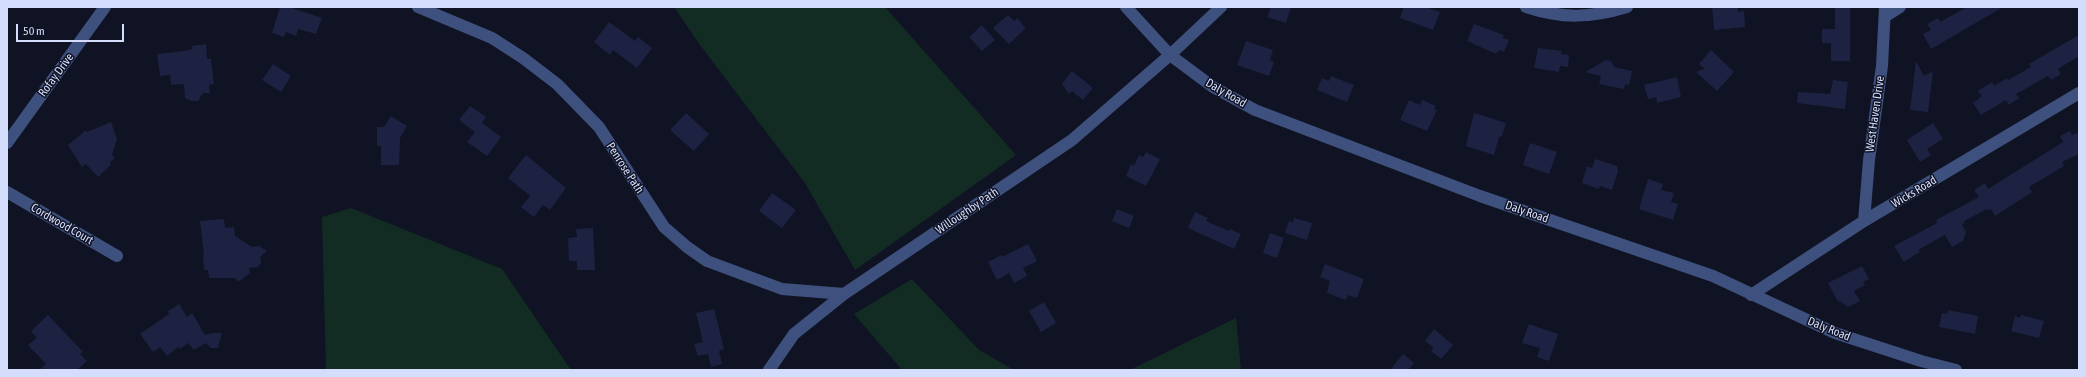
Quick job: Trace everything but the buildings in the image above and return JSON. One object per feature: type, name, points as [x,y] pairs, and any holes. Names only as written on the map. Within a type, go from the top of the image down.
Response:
[{"type":"street","name":"Rofay Drive","points":[[7,143],[105,7]]},
{"type":"street","name":"Penrose Path","points":[[418,7],[492,38],[557,84],[599,127],[664,226],[686,247],[707,261],[782,288],[844,294]]},
{"type":"street","name":"Daly Road","points":[[1126,7],[1170,55],[1213,87],[1255,110],[1480,196],[1713,276],[1835,333],[1921,361],[1956,370]]},
{"type":"street","name":"Willoughby Path","points":[[769,370],[794,334],[844,294],[1072,140],[1170,55],[1221,7]]},
{"type":"street","points":[[1526,7],[1569,17],[1603,14],[1627,7]]},
{"type":"street","points":[[1885,11],[1900,7]]},
{"type":"street","name":"West Haven Drive","points":[[1864,221],[1885,11]]},
{"type":"street","name":"Wicks Road","points":[[1751,295],[1864,221],[2079,93]]},
{"type":"street","name":"Cordwood Court","points":[[7,192],[117,256]]},
{"type":"green space","points":[[674,7],[885,7],[1016,155],[855,270],[805,183],[700,45]]},
{"type":"green space","points":[[351,208],[502,269],[571,370],[326,370],[322,217]]},
{"type":"green space","points":[[912,279],[979,350],[1014,370],[902,370],[854,314]]},
{"type":"green space","points":[[1236,318],[1241,370],[1128,370],[1136,367]]}]
